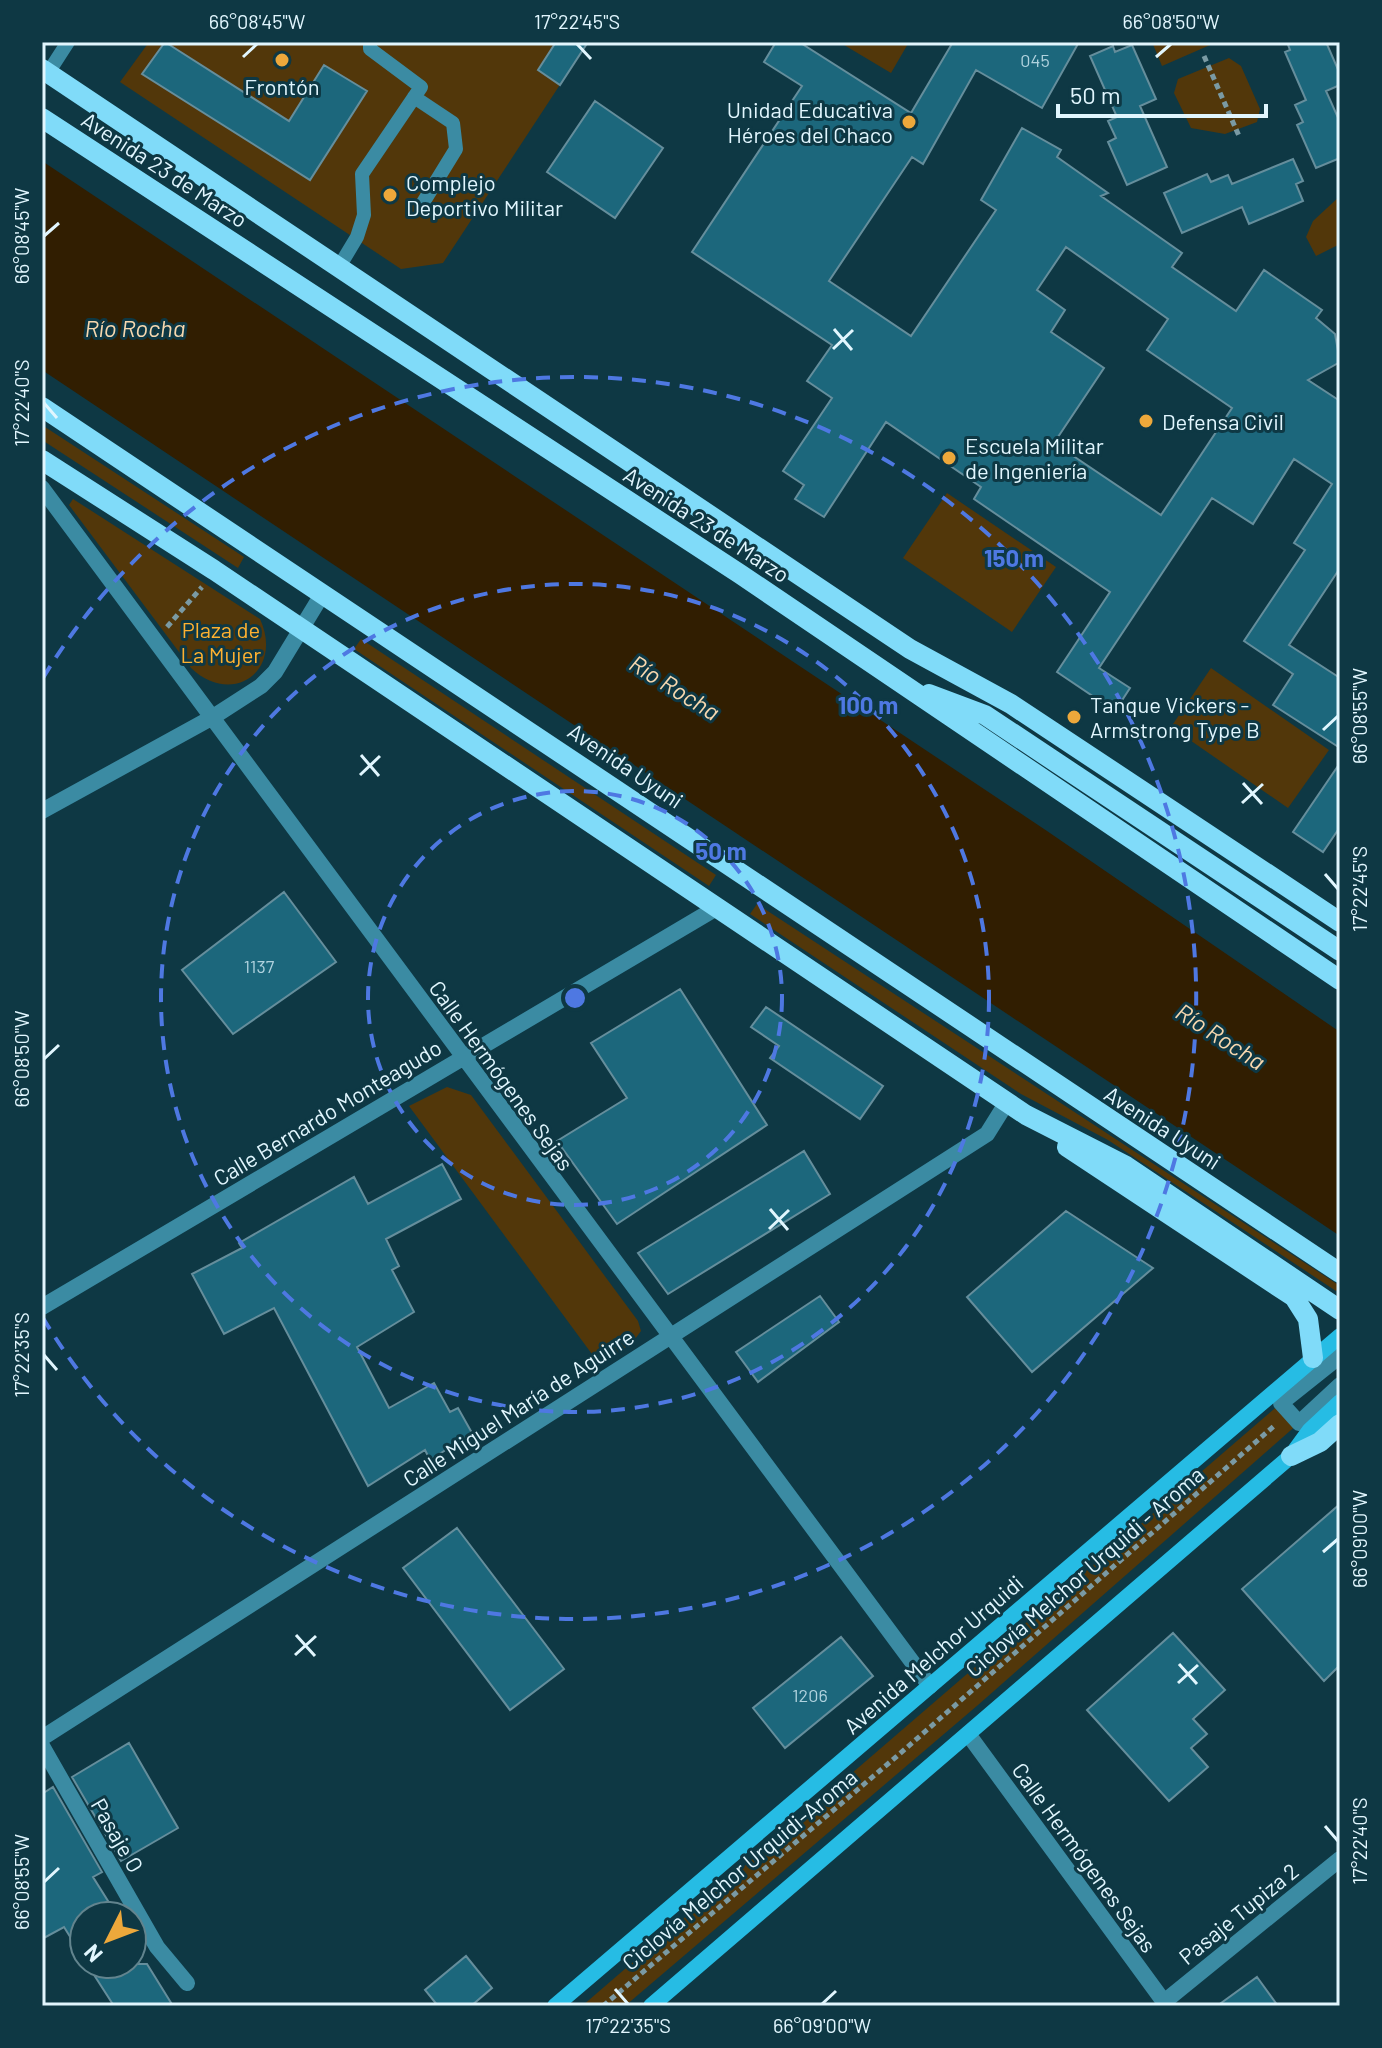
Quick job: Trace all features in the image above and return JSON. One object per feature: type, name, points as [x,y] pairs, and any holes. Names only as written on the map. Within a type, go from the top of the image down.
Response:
[{"type":"main road","name":"Avenida 23 de Marzo","points":[[45,71],[910,649],[1011,704],[1340,922]]},
{"type":"main road","name":"Avenida 23 de Marzo","points":[[42,118],[714,557],[1340,980]]},
{"type":"main road","name":"Avenida Uyuni","points":[[42,407],[1340,1273]]},
{"type":"main road","points":[[42,460],[301,628],[1007,1102],[1089,1163],[1294,1297],[1308,1319],[1313,1358]]},
{"type":"main road","points":[[899,682],[985,715],[1340,951]]},
{"type":"main road","points":[[1026,1115],[1126,1166],[1340,1310]]},
{"type":"main road","name":"Avenida Melchor Urquidi","points":[[555,2006],[1340,1336]]},
{"type":"main road","points":[[651,2006],[1291,1456],[1310,1430],[1340,1402]]},
{"type":"main road","points":[[1291,1456],[1320,1442],[1340,1424]]},
{"type":"street","name":"Calle Hermógenes Sejas","points":[[42,488],[930,1686]]},
{"type":"street","points":[[42,811],[213,717],[261,686],[275,672],[323,593]]},
{"type":"street","name":"Calle Bernardo Monteagudo","points":[[42,1307],[718,907]]},
{"type":"street","name":"Calle Miguel María de Aguirre","points":[[42,1738],[987,1134],[1007,1102]]},
{"type":"street","points":[[1340,1356],[1281,1403],[1299,1423],[1340,1385]]},
{"type":"street","name":"Calle Hermógenes Sejas","points":[[968,1734],[1165,2004]]},
{"type":"street","name":"Pasaje O","points":[[42,1746],[157,1947],[187,1983]]},
{"type":"street","name":"Pasaje Tupiza 2","points":[[1165,2004],[1340,1859]]},
{"type":"lane","points":[[45,71],[68,42]]},
{"type":"lane","points":[[339,267],[357,237],[364,215],[362,174],[421,87],[384,62],[370,49],[370,42]]},
{"type":"lane","points":[[414,97],[453,123],[456,149],[421,206]]},
{"type":"path","points":[[1204,56],[1239,136]]},
{"type":"path","points":[[166,628],[202,587]]},
{"type":"path","name":"Ciclovía Melchor Urquidi - Aroma","points":[[896,1757],[1289,1413]]},
{"type":"path","name":"Ciclovía Melchor Urquidi-Aroma","points":[[603,2006],[896,1757]]},
{"type":"green space","name":"Complejo Deportivo Militar","points":[[149,42],[588,42],[443,263],[401,269],[120,82]]},
{"type":"green space","points":[[839,42],[909,42],[891,73]]},
{"type":"green space","points":[[1152,42],[1217,42],[1162,66]]},
{"type":"green space","points":[[1229,58],[1241,66],[1260,109],[1257,122],[1225,134],[1191,128],[1174,93],[1178,79]]},
{"type":"green space","points":[[1340,196],[1340,244],[1316,256],[1306,237],[1313,221]]},
{"type":"green space","points":[[42,425],[244,557],[238,568],[42,440]]},
{"type":"green space","points":[[947,493],[1056,567],[1012,632],[903,558]]},
{"type":"green space","name":"Plaza de La Mujer","points":[[73,499],[260,619],[266,638],[260,668],[250,678],[222,684],[207,679],[191,668],[69,505]]},
{"type":"green space","points":[[361,639],[716,875],[709,886],[354,649]]},
{"type":"green space","points":[[1211,668],[1329,750],[1288,808],[1171,727]]},
{"type":"green space","points":[[757,904],[1340,1286],[1336,1291],[1108,1140],[1021,1094],[750,914]]},
{"type":"green space","points":[[447,1087],[471,1095],[638,1321],[641,1331],[632,1343],[600,1365],[409,1106]]},
{"type":"green space","points":[[1281,1403],[1299,1423],[978,1705],[625,2006],[582,2006]]},
{"type":"water","name":"Río Rocha","points":[[42,161],[1047,831],[1340,1032],[1340,1236],[42,370]]},
{"type":"building","points":[[165,42],[289,121],[324,65],[367,91],[310,180],[142,74]]},
{"type":"building","points":[[556,42],[588,42],[560,85],[538,70]]},
{"type":"building","points":[[776,42],[799,42],[911,113],[953,42],[1079,42],[1042,108],[976,70],[923,164],[912,157],[829,281],[911,336],[996,210],[981,200],[1022,128],[1061,150],[1057,157],[1108,193],[1101,196],[1182,253],[1172,267],[1236,311],[1264,270],[1322,310],[1316,318],[1335,334],[1340,362],[1308,380],[1340,401],[1340,568],[1289,645],[1340,678],[1340,748],[1273,705],[1293,674],[1244,641],[1305,550],[1294,543],[1332,484],[1294,459],[1253,524],[1212,498],[1099,668],[1130,688],[1115,711],[1057,672],[1110,592],[974,499],[981,487],[886,422],[824,517],[795,499],[804,485],[783,471],[832,398],[807,381],[832,345],[692,252],[802,86],[764,62]],"holes":[[[1066,247],[1168,319],[1147,350],[1232,408],[1161,515],[1054,443],[1104,368],[1051,332],[1065,310],[1037,290]]]},
{"type":"building","points":[[1287,42],[1326,42],[1340,74],[1340,85],[1326,91],[1340,122],[1340,158],[1316,168],[1297,125],[1303,122],[1295,105],[1306,100],[1285,52],[1290,50]]},
{"type":"building","points":[[1132,45],[1156,99],[1140,106],[1167,167],[1127,185],[1108,142],[1116,138],[1108,121],[1117,117],[1090,56],[1113,46],[1115,52]]},
{"type":"building","points":[[595,101],[663,148],[615,218],[547,172]]},
{"type":"building","points":[[1293,159],[1303,181],[1296,184],[1303,201],[1249,224],[1242,207],[1182,233],[1164,193],[1207,174],[1211,182],[1228,175],[1232,184]]},
{"type":"building","points":[[1340,763],[1340,827],[1323,852],[1293,832]]},
{"type":"building","points":[[284,892],[336,962],[233,1034],[182,970]]},
{"type":"building","points":[[680,989],[767,1125],[617,1224],[557,1141],[627,1098],[591,1043]]},
{"type":"building","points":[[766,1007],[883,1086],[860,1119],[770,1058],[779,1046],[751,1027]]},
{"type":"building","points":[[804,1151],[830,1194],[668,1294],[638,1253]]},
{"type":"building","points":[[442,1164],[461,1199],[386,1239],[399,1266],[392,1270],[414,1312],[357,1347],[389,1408],[434,1383],[450,1412],[458,1408],[472,1433],[430,1460],[425,1450],[368,1486],[274,1308],[224,1334],[192,1274],[242,1248],[239,1243],[354,1177],[368,1204]]},
{"type":"building","points":[[1066,1211],[1153,1268],[1032,1372],[967,1297]]},
{"type":"building","points":[[820,1296],[839,1322],[758,1382],[736,1352]]},
{"type":"building","points":[[1340,1504],[1340,1665],[1324,1681],[1242,1589]]},
{"type":"building","points":[[457,1528],[564,1669],[510,1710],[403,1568]]},
{"type":"building","points":[[1173,1633],[1225,1690],[1193,1719],[1207,1734],[1191,1748],[1208,1767],[1169,1801],[1087,1710]]},
{"type":"building","points":[[841,1637],[873,1676],[785,1748],[753,1708]]},
{"type":"building","points":[[129,1743],[178,1828],[121,1861],[72,1777]]},
{"type":"building","points":[[53,1787],[102,1872],[93,1877],[107,1900],[68,1900],[68,1933],[64,1927],[42,1939],[42,1794]]},
{"type":"building","points":[[466,1956],[492,1988],[471,2006],[438,2006],[425,1990]]},
{"type":"building","points":[[148,1966],[173,2006],[114,2006],[97,1980],[148,1980]]},
{"type":"building","points":[[1257,1977],[1278,2006],[1217,2006]]},
{"type":"place","name":"Frontón","points":[[282,60]]},
{"type":"place","name":"Unidad Educativa Héroes del Chaco","points":[[909,122]]},
{"type":"place","name":"Complejo Deportivo Militar","points":[[390,195]]},
{"type":"place","name":"Defensa Civil","points":[[1146,421]]},
{"type":"place","name":"Escuela Militar de Ingeniería","points":[[949,458]]},
{"type":"place","name":"Tanque Vickers - Armstrong Type B","points":[[1074,717]]}]
